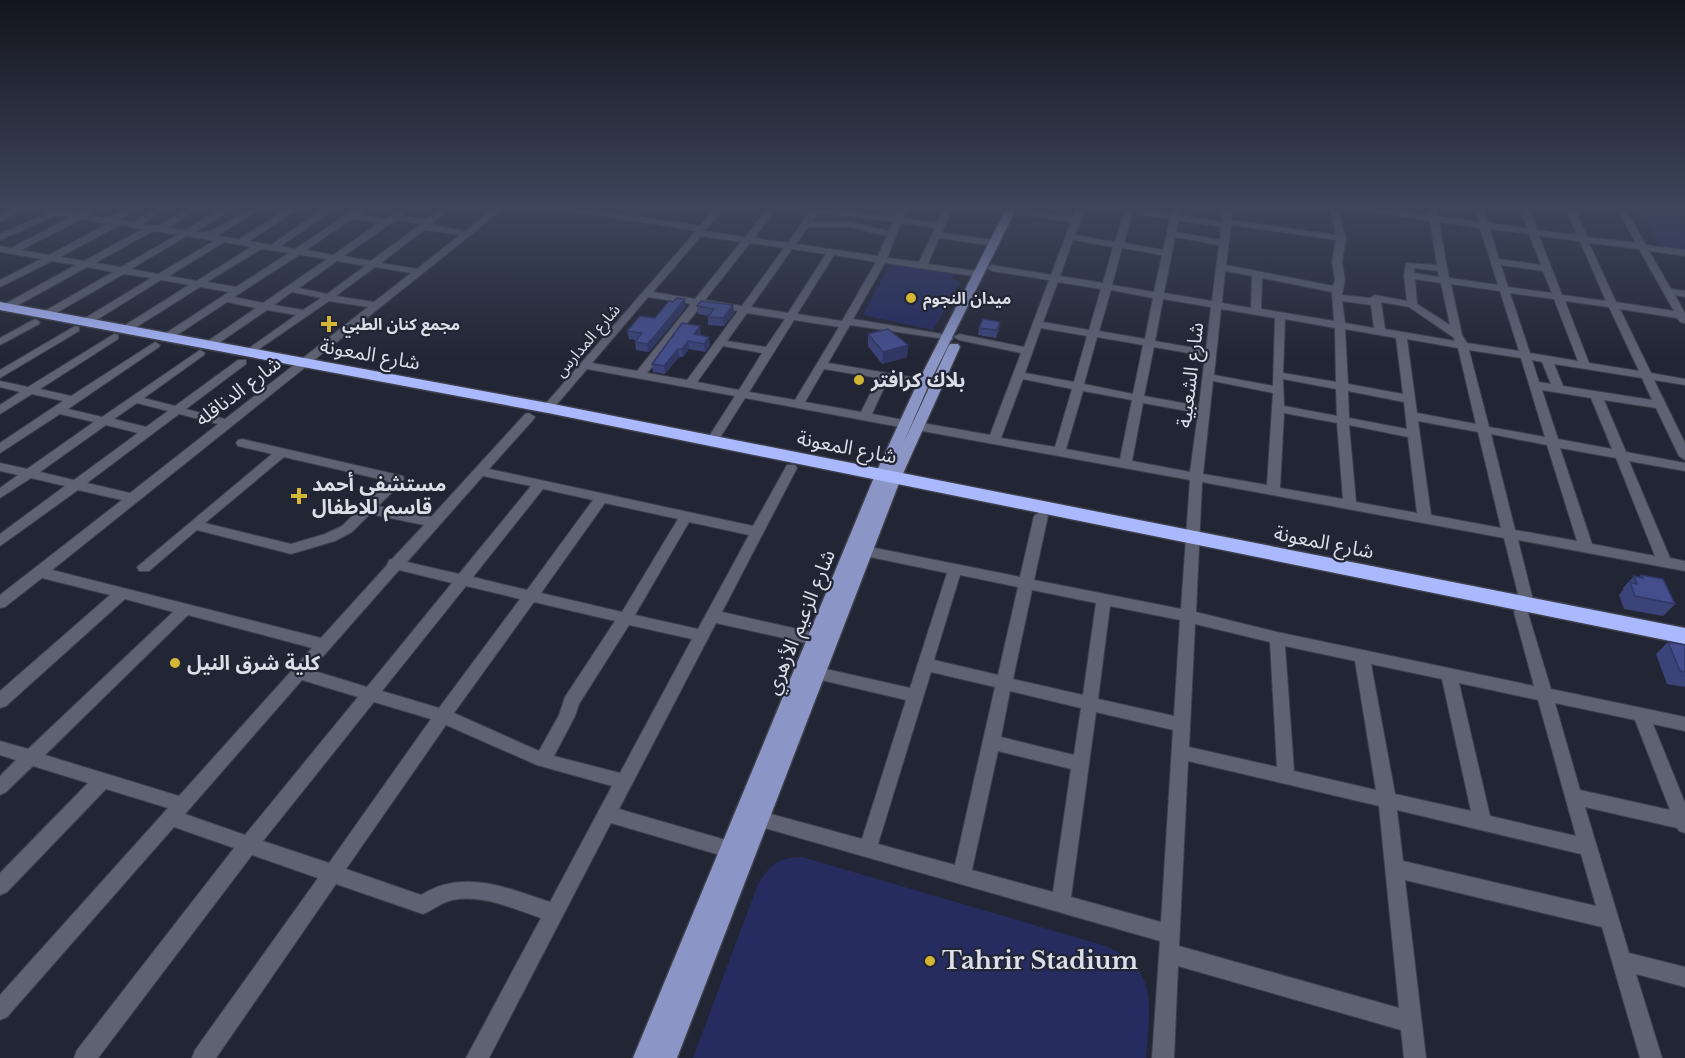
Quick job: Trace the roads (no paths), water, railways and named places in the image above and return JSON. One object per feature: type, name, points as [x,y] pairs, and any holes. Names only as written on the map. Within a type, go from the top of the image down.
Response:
[{"type":"highway","name":"شارع المعونة","points":[[2,309],[791,468],[886,481],[1524,608],[1685,636]]},
{"type":"highway","name":"شارع المعونة","points":[[301,368],[548,408],[712,441],[1041,516],[1193,542]]},
{"type":"highway","name":"شارع المعونة","points":[[1524,608],[1685,645]]},
{"type":"main road","name":"شارع الزعيم الأزهري","points":[[986,271],[990,258]]},
{"type":"main road","name":"شارع الزعيم الأزهري","points":[[645,1058],[815,639],[911,425],[992,258]]},
{"type":"main road","name":"شارع الزعيم الأزهري","points":[[911,425],[924,382],[953,338]]},
{"type":"main road","name":"شارع الزعيم الأزهري","points":[[666,1058],[865,551],[886,481]]},
{"type":"street","points":[[0,284],[47,258]]},
{"type":"street","points":[[55,258],[240,291]]},
{"type":"street","points":[[2,309],[96,258]]},
{"type":"street","points":[[0,342],[143,258]]},
{"type":"street","points":[[0,375],[191,258]]},
{"type":"street","points":[[0,410],[240,258]]},
{"type":"street","points":[[0,449],[289,258]]},
{"type":"street","points":[[0,494],[334,258]]},
{"type":"street","points":[[337,258],[421,272]]},
{"type":"street","points":[[0,541],[179,409],[245,357],[382,258]]},
{"type":"street","name":"شارع الدناقله","points":[[0,603],[438,258]]},
{"type":"street","name":"شارع المدارس","points":[[548,408],[677,258]]},
{"type":"street","points":[[640,375],[734,258]]},
{"type":"street","points":[[690,384],[783,258]]},
{"type":"street","points":[[712,441],[828,258]]},
{"type":"street","points":[[877,258],[922,266],[1055,278],[1380,332],[1460,340],[1524,356],[1685,382]]},
{"type":"street","points":[[922,266],[925,258]]},
{"type":"street","points":[[994,441],[1062,258]]},
{"type":"street","points":[[1059,453],[1115,258]]},
{"type":"street","points":[[1125,464],[1166,258]]},
{"type":"street","name":"شارع الشعبية","points":[[1163,1058],[1180,725],[1196,478],[1222,258]]},
{"type":"street","points":[[1338,258],[1343,420],[1350,506]]},
{"type":"street","points":[[1440,258],[1509,535],[1545,693],[1573,796],[1651,1058]]},
{"type":"street","points":[[1544,258],[1585,366]]},
{"type":"street","points":[[1593,258],[1612,304],[1685,456]]},
{"type":"street","points":[[1650,258],[1674,292],[1683,318]]},
{"type":"street","points":[[798,404],[881,259]]},
{"type":"street","points":[[1548,269],[1495,261],[1586,548]]},
{"type":"street","points":[[1221,267],[1374,302]]},
{"type":"street","points":[[1256,310],[1257,274]]},
{"type":"street","points":[[1412,305],[1409,275],[1444,274],[1503,288],[1612,304],[1683,318]]},
{"type":"street","points":[[291,290],[378,306]]},
{"type":"street","points":[[646,294],[1028,351]]},
{"type":"street","points":[[1374,302],[1375,298],[1412,305],[1460,340]]},
{"type":"street","points":[[227,299],[306,314]]},
{"type":"street","points":[[1374,302],[1379,316],[1380,332]]},
{"type":"street","points":[[1273,492],[1279,391],[1277,375],[1280,314]]},
{"type":"street","points":[[1038,324],[1211,354]]},
{"type":"street","points":[[1401,335],[1425,520]]},
{"type":"street","points":[[722,343],[768,351]]},
{"type":"street","points":[[1547,360],[1558,389]]},
{"type":"street","points":[[584,365],[1685,566]]},
{"type":"street","points":[[821,365],[924,382]]},
{"type":"street","points":[[865,416],[885,375]]},
{"type":"street","points":[[1019,375],[1204,411]]},
{"type":"street","points":[[1277,375],[1409,399]]},
{"type":"street","points":[[1208,377],[1279,391]]},
{"type":"street","points":[[0,384],[73,400]]},
{"type":"street","points":[[1534,385],[1660,405]]},
{"type":"street","points":[[1596,395],[1665,562]]},
{"type":"street","points":[[135,399],[228,423]]},
{"type":"street","points":[[1278,408],[1414,434]]},
{"type":"street","points":[[59,410],[147,431]]},
{"type":"street","points":[[1412,416],[1685,467]]},
{"type":"street","points":[[0,1010],[325,645],[394,564],[529,417]]},
{"type":"street","points":[[194,525],[291,549],[342,533],[398,479],[242,443]]},
{"type":"street","points":[[144,567],[282,452]]},
{"type":"street","points":[[0,467],[133,498]]},
{"type":"street","points":[[477,1058],[791,468]]},
{"type":"street","points":[[480,471],[757,532]]},
{"type":"street","points":[[85,1058],[249,844],[539,484]]},
{"type":"street","points":[[203,1058],[443,716],[601,498]]},
{"type":"street","points":[[369,509],[432,522]]},
{"type":"street","points":[[543,760],[567,716],[571,702],[626,617],[686,516]]},
{"type":"street","points":[[962,875],[1041,516]]},
{"type":"street","points":[[865,551],[1187,616],[1277,638],[1685,724]]},
{"type":"street","points":[[394,564],[531,594],[702,636]]},
{"type":"street","points":[[868,848],[955,568]]},
{"type":"street","points":[[40,572],[325,645]]},
{"type":"street","points":[[0,701],[122,593]]},
{"type":"street","points":[[1061,903],[1104,600]]},
{"type":"street","points":[[0,787],[185,609]]},
{"type":"street","points":[[712,616],[815,639]]},
{"type":"street","points":[[1277,638],[1287,777]]},
{"type":"street","points":[[1362,655],[1388,801],[1415,1058]]},
{"type":"street","points":[[925,664],[1180,725]]},
{"type":"street","points":[[817,672],[915,696]]},
{"type":"street","points":[[300,673],[443,716],[543,760],[624,782]]},
{"type":"street","points":[[1449,673],[1482,822]]},
{"type":"street","points":[[1641,715],[1684,823]]},
{"type":"street","points":[[992,742],[1080,764]]},
{"type":"street","points":[[0,748],[103,780],[249,844],[423,904],[431,898],[453,891],[477,889],[554,914]]},
{"type":"street","points":[[1180,752],[1588,847]]},
{"type":"street","points":[[0,886],[103,780]]},
{"type":"street","points":[[1573,796],[1684,823]]},
{"type":"street","points":[[607,814],[730,849]]},
{"type":"street","points":[[759,819],[1061,903],[1169,943],[1411,1022]]},
{"type":"street","points":[[1394,868],[1610,919]]},
{"type":"street","points":[[1623,961],[1685,977]]},
{"type":"place","name":"ميدان النجوم","points":[[911,298]]},
{"type":"place","name":"مجمع كنان الطبي","points":[[329,324]]},
{"type":"place","name":"بلاك كرافتر","points":[[859,380]]},
{"type":"place","name":"مستشفى أحمد قاسم للاطفال","points":[[299,496]]},
{"type":"place","name":"كلية شرق النيل","points":[[175,663]]},
{"type":"place","name":"Tahrir Stadium","points":[[930,961]]}]
